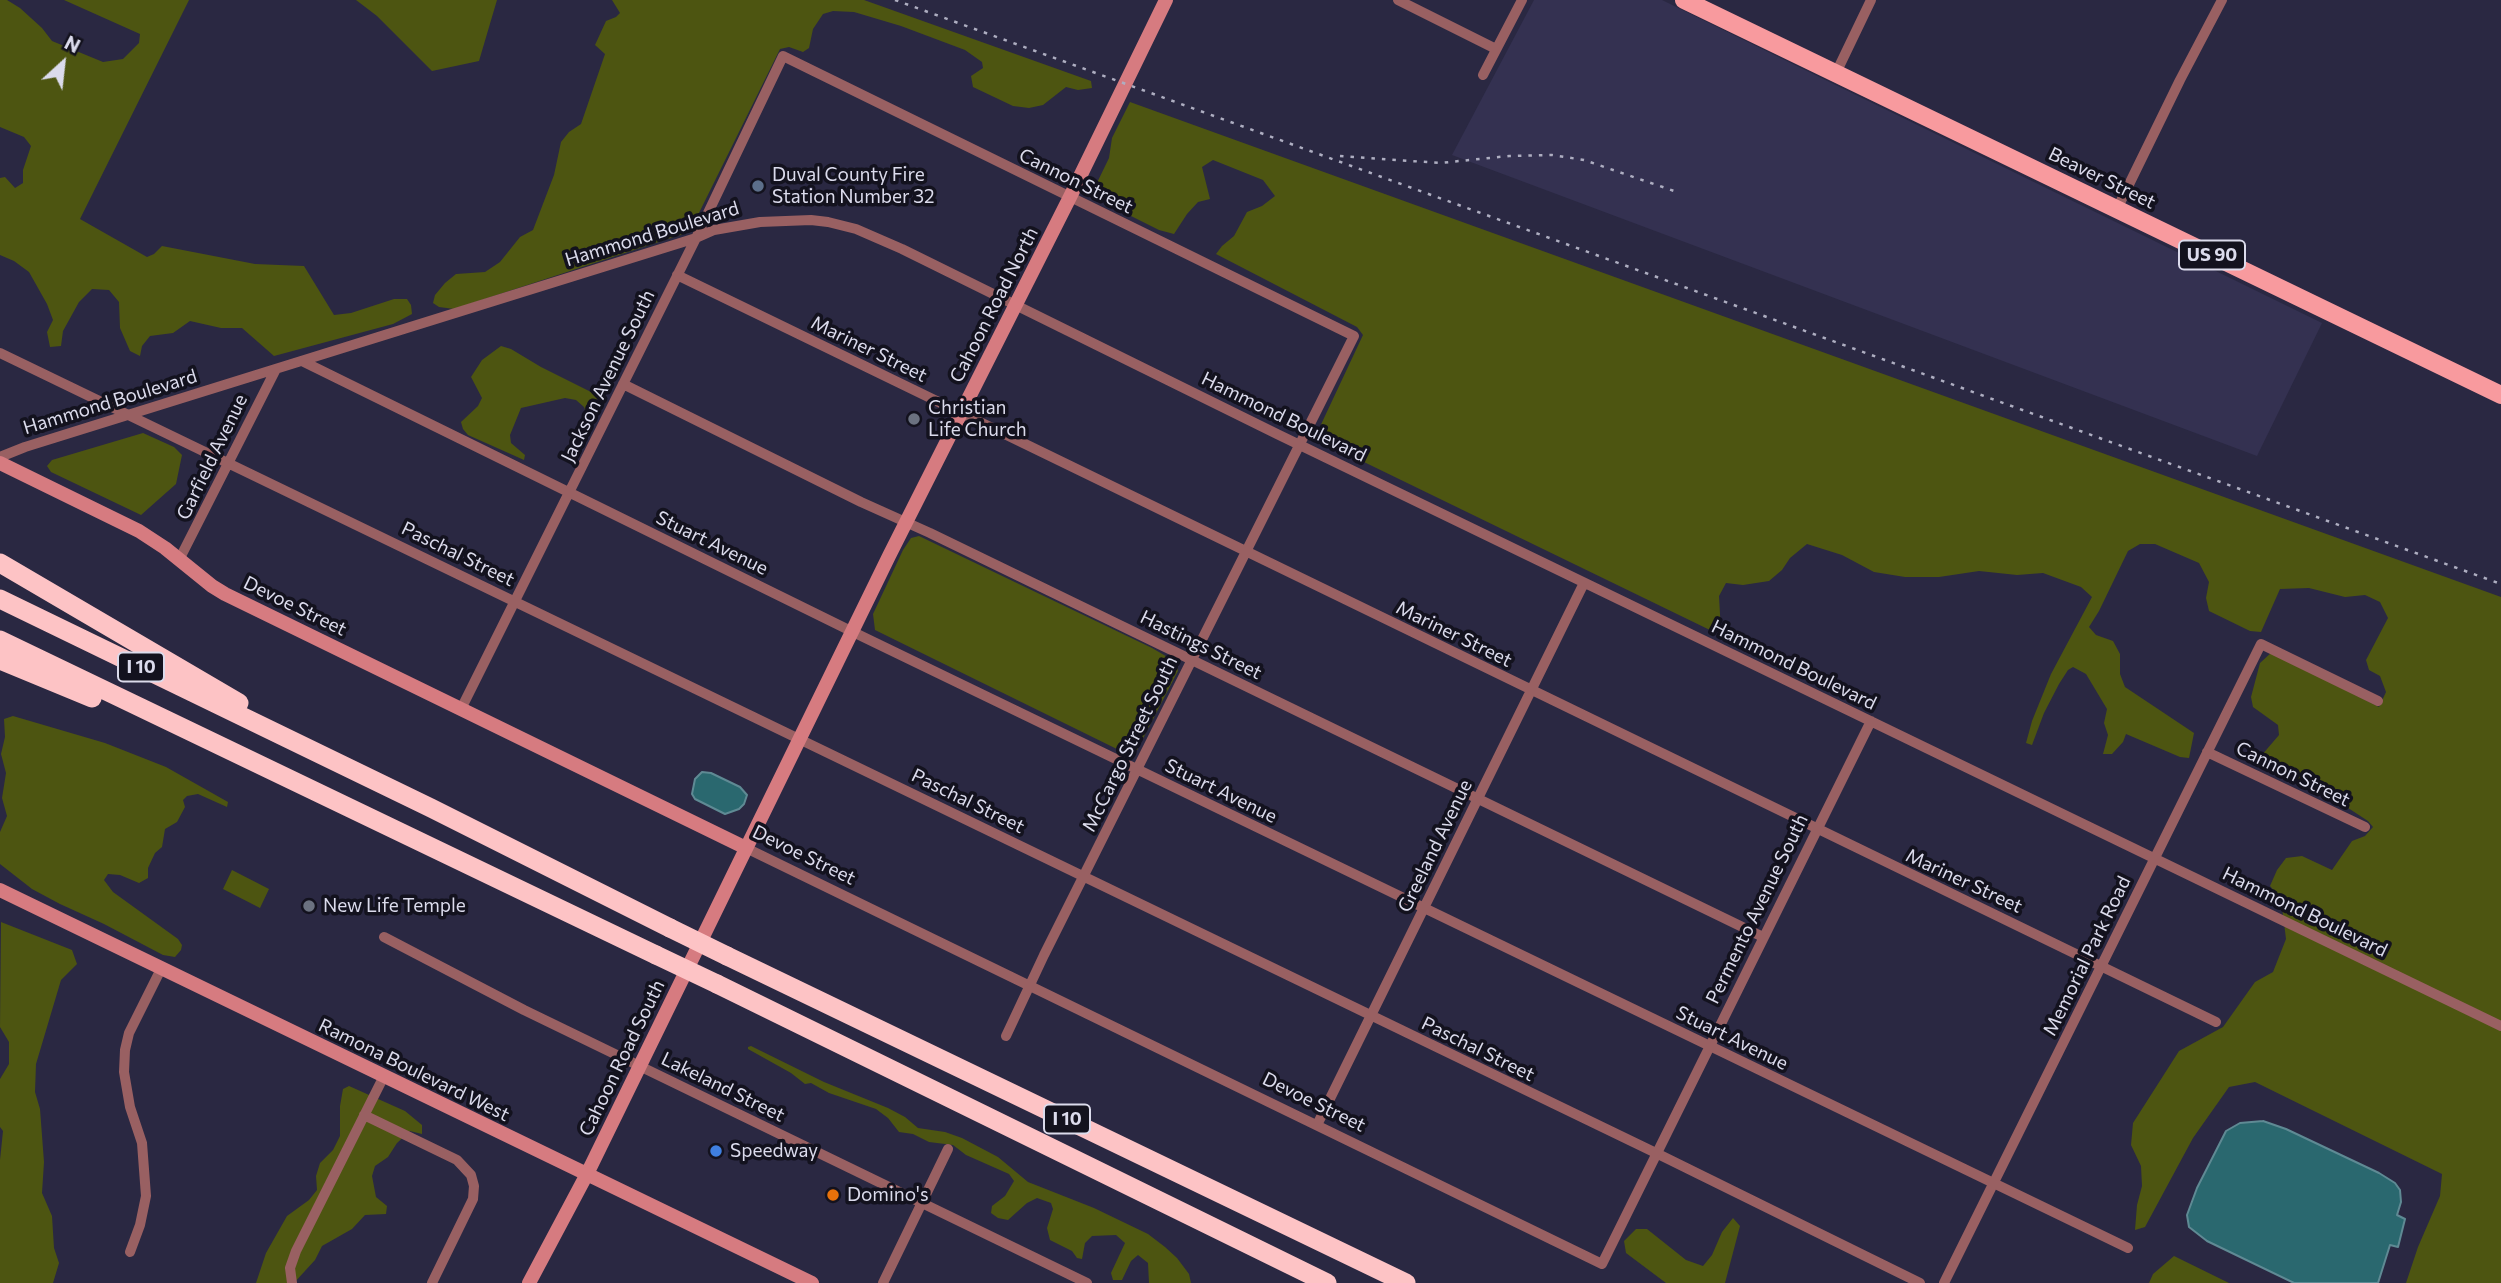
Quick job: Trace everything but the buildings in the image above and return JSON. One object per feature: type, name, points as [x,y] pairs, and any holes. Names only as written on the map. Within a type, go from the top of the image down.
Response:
[{"type":"highway","points":[[0,563],[231,697],[282,736]]},
{"type":"highway","name":"I 10","points":[[0,599],[727,956],[1406,1283]]},
{"type":"highway","name":"I 10","points":[[0,640],[717,984],[1328,1283]]},
{"type":"highway","points":[[0,660],[252,762]]},
{"type":"highway","points":[[1157,1199],[1190,1225],[1298,1283]]},
{"type":"main road","name":"Beaver Street","points":[[1684,0],[2501,395]]},
{"type":"street","name":"Cahoon Road North","points":[[800,741],[1166,0]]},
{"type":"street","points":[[1398,0],[1496,49]]},
{"type":"street","points":[[1483,75],[1522,0]]},
{"type":"street","points":[[1836,74],[1871,0]]},
{"type":"street","points":[[2117,209],[2222,0]]},
{"type":"street","name":"Cannon Street","points":[[783,56],[1354,336]]},
{"type":"street","name":"Jackson Avenue South","points":[[461,709],[696,238],[783,56]]},
{"type":"street","name":"Hammond Boulevard","points":[[0,457],[715,230],[760,222],[828,222],[879,238],[1584,583],[2501,1026]]},
{"type":"street","name":"Mariner Street","points":[[677,275],[2216,1022]]},
{"type":"street","name":"McCargo Street South","points":[[1006,1036],[1354,336]]},
{"type":"street","name":"Paschal Street","points":[[0,353],[1920,1283]]},
{"type":"street","name":"Stuart Avenue","points":[[302,361],[853,632],[2128,1248]]},
{"type":"street","name":"Garfield Avenue","points":[[179,560],[276,369]]},
{"type":"street","name":"Hastings Street","points":[[623,384],[1763,937]]},
{"type":"street","name":"Devoe Street","points":[[0,463],[139,531],[225,594],[1602,1264]]},
{"type":"street","name":"Greeland Avenue","points":[[1317,1125],[1584,583]]},
{"type":"street","name":"Memorial Park Road","points":[[1944,1283],[2260,643],[2378,701]]},
{"type":"street","name":"Permento Avenue South","points":[[1602,1264],[1871,721]]},
{"type":"street","points":[[746,848],[800,741]]},
{"type":"street","name":"Cannon Street","points":[[2207,752],[2365,827]]},
{"type":"street","name":"Cahoon Road South","points":[[529,1283],[587,1174],[746,848]]},
{"type":"street","name":"Ramona Boulevard West","points":[[0,890],[812,1283]]},
{"type":"street","name":"Lakeland Street","points":[[384,937],[524,1010],[1087,1283]]},
{"type":"street","points":[[130,1252],[140,1225],[146,1196],[142,1143],[130,1107],[124,1072],[125,1050],[129,1033],[161,969]]},
{"type":"street","points":[[292,1283],[290,1268],[296,1251],[384,1076]]},
{"type":"street","points":[[365,1115],[457,1160],[471,1175],[473,1199],[432,1283]]},
{"type":"street","points":[[883,1283],[948,1149]]},
{"type":"shaded area","points":[[1534,0],[1662,0],[2322,323],[2257,456],[1452,155]]},
{"type":"shaded area","points":[[702,772],[711,773],[740,787],[747,795],[744,804],[725,814],[695,799],[692,794],[695,779]]},
{"type":"shaded area","points":[[2263,1121],[2286,1129],[2379,1173],[2395,1183],[2400,1190],[2401,1202],[2397,1215],[2405,1219],[2398,1247],[2390,1245],[2378,1283],[2294,1283],[2207,1241],[2189,1227],[2187,1215],[2197,1188],[2226,1131],[2240,1123]]},
{"type":"green space","points":[[0,0],[7,0],[20,8],[52,41],[103,62],[123,59],[139,43],[140,34],[64,0],[189,0],[80,219],[147,257],[162,246],[255,264],[304,266],[334,315],[351,313],[394,299],[407,299],[412,314],[393,324],[274,356],[242,328],[221,328],[190,321],[173,333],[150,336],[142,346],[140,356],[130,351],[120,328],[119,302],[109,290],[92,289],[79,302],[63,331],[61,346],[50,347],[47,332],[53,320],[47,304],[29,272],[0,255],[0,178],[5,177],[15,188],[23,183],[23,170],[31,146],[24,137],[0,127]]},
{"type":"green space","points":[[356,0],[497,0],[479,61],[432,71],[377,16]]},
{"type":"green space","points":[[612,0],[864,0],[1091,81],[1092,88],[1078,90],[1066,87],[1043,105],[1029,108],[1013,106],[973,87],[971,76],[983,68],[982,62],[965,50],[854,12],[833,11],[823,14],[813,29],[809,48],[803,52],[789,47],[780,49],[694,223],[683,234],[454,309],[439,307],[433,303],[435,295],[445,283],[456,274],[485,272],[500,262],[520,237],[533,230],[554,175],[561,142],[581,124],[605,54],[595,45],[606,21],[620,13]]},
{"type":"green space","points":[[1130,102],[2501,597],[2501,1283],[2406,1283],[2440,1196],[2442,1174],[2255,1082],[2229,1087],[2193,1138],[2145,1227],[2135,1230],[2142,1186],[2141,1166],[2131,1145],[2133,1123],[2179,1051],[2223,1027],[2255,982],[2273,972],[2286,939],[2281,899],[2270,886],[2277,870],[2286,858],[2302,856],[2332,870],[2352,841],[2365,836],[2373,827],[2342,804],[2259,765],[2250,756],[2261,756],[2279,735],[2278,725],[2253,707],[2251,697],[2260,663],[2272,652],[2379,707],[2386,692],[2380,676],[2369,670],[2366,660],[2388,618],[2380,602],[2365,595],[2345,597],[2309,588],[2280,589],[2261,632],[2250,631],[2209,611],[2206,598],[2209,582],[2199,563],[2155,544],[2140,544],[2128,551],[2089,627],[2096,635],[2113,641],[2120,654],[2120,674],[2125,687],[2194,733],[2189,758],[2180,757],[2126,734],[2123,742],[2112,754],[2103,754],[2108,735],[2104,723],[2107,709],[2086,674],[2073,667],[2059,684],[2032,745],[2026,743],[2051,674],[2092,597],[2081,587],[2043,573],[2017,575],[1979,571],[1939,577],[1905,577],[1874,572],[1842,555],[1807,544],[1769,581],[1743,585],[1726,583],[1719,596],[1721,632],[1714,632],[1331,446],[1317,433],[1363,335],[1357,327],[1216,254],[1234,236],[1247,212],[1262,206],[1275,196],[1263,180],[1213,160],[1202,167],[1210,199],[1198,202],[1174,234],[1159,230],[1121,211],[1093,191],[1109,158],[1112,138]]},
{"type":"green space","points":[[501,346],[597,395],[598,413],[589,434],[582,432],[587,414],[584,407],[576,400],[565,398],[521,408],[510,435],[511,443],[525,455],[524,460],[468,435],[461,422],[478,406],[482,398],[471,377],[482,360]]},
{"type":"green space","points":[[143,433],[174,447],[182,455],[176,484],[141,515],[51,472],[47,466],[52,460]]},
{"type":"green space","points":[[919,536],[1176,662],[1178,671],[1137,750],[1127,754],[875,630],[873,614],[903,550],[911,538]]},
{"type":"green space","points":[[13,716],[105,743],[166,767],[228,802],[227,807],[198,794],[187,796],[183,800],[185,807],[177,822],[165,829],[162,847],[155,853],[148,868],[148,878],[139,883],[120,875],[108,874],[104,880],[113,892],[178,939],[182,945],[175,957],[163,955],[60,904],[32,889],[0,864],[0,832],[7,816],[2,798],[6,773],[1,754],[5,737],[4,719]]},
{"type":"green space","points":[[232,870],[269,889],[260,908],[223,889]]},
{"type":"green space","points":[[1,922],[72,950],[77,964],[61,980],[36,1064],[35,1092],[40,1109],[44,1162],[42,1193],[52,1216],[54,1248],[59,1263],[53,1283],[0,1283],[0,1160],[3,1131],[0,1127],[0,1079],[9,1064],[9,1042],[0,1027]]},
{"type":"green space","points":[[751,1046],[824,1082],[888,1108],[918,1128],[962,1138],[998,1157],[1028,1182],[1094,1208],[1148,1234],[1177,1258],[1189,1274],[1191,1283],[1149,1283],[1148,1263],[1138,1255],[1131,1261],[1122,1280],[1113,1280],[1111,1273],[1125,1243],[1116,1235],[1092,1236],[1085,1243],[1082,1259],[1050,1240],[1047,1228],[1053,1209],[1051,1203],[1037,1198],[1008,1220],[998,1218],[991,1213],[992,1206],[1005,1196],[1014,1181],[1009,1174],[966,1155],[953,1145],[929,1142],[913,1134],[899,1132],[888,1118],[876,1109],[829,1093],[811,1083],[805,1084],[748,1049]]},
{"type":"green space","points":[[349,1086],[405,1111],[422,1125],[422,1134],[410,1131],[397,1143],[388,1157],[375,1166],[372,1176],[376,1197],[387,1206],[386,1214],[365,1215],[352,1229],[322,1246],[315,1260],[294,1283],[256,1283],[266,1253],[287,1216],[309,1200],[317,1190],[316,1176],[320,1163],[333,1150],[340,1136],[343,1089]]},
{"type":"green space","points":[[1733,1218],[1740,1226],[1725,1283],[1666,1283],[1626,1253],[1624,1241],[1636,1229],[1647,1229],[1686,1260],[1703,1266]]},
{"type":"green space","points":[[2174,1256],[2229,1283],[2149,1283],[2153,1274]]},
{"type":"railway","points":[[895,0],[2501,584]]},
{"type":"railway","points":[[1340,156],[1440,163],[1552,155],[1584,160],[1680,193]]},
{"type":"place","name":"Duval County Fire Station Number 32","points":[[758,186]]},
{"type":"place","name":"Christian Life Church","points":[[914,419]]},
{"type":"place","name":"New Life Temple","points":[[309,906]]},
{"type":"place","name":"Speedway","points":[[716,1151]]},
{"type":"place","name":"Domino's","points":[[833,1195]]}]
